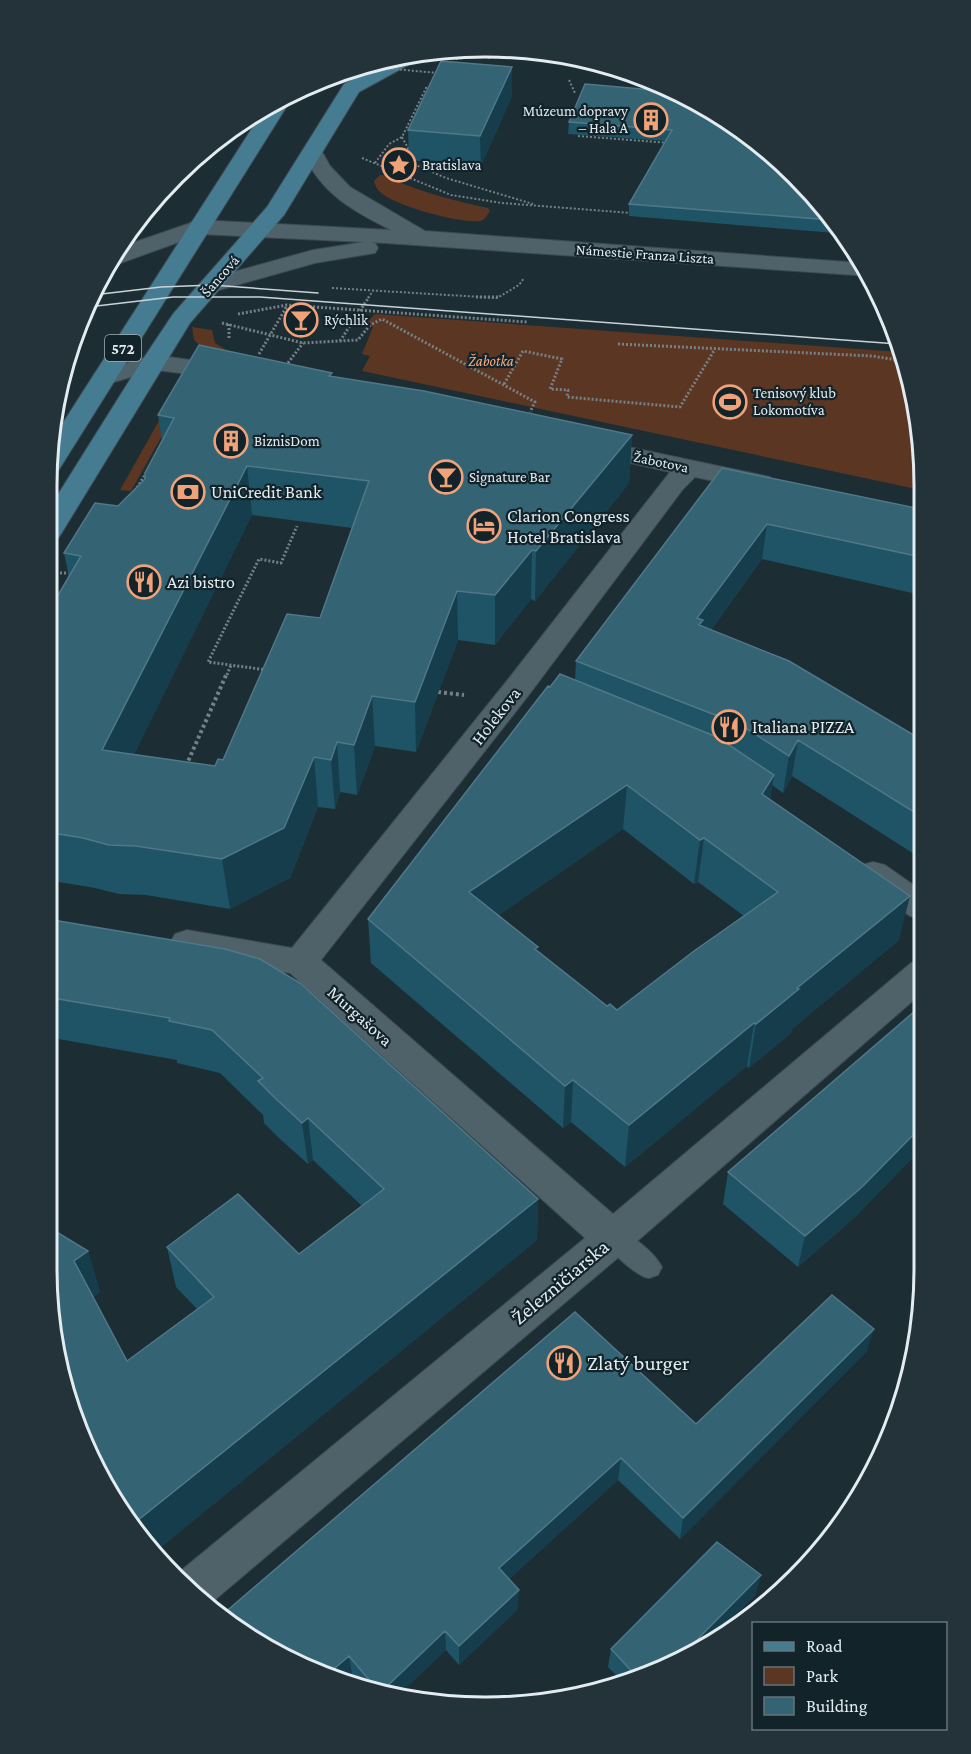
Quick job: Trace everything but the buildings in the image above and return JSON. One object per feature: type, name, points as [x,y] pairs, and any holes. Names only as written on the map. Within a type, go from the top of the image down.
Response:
[{"type":"main road","points":[[351,88],[386,69]]},
{"type":"main road","name":"Šancová","points":[[57,518],[181,319],[261,230],[313,152],[351,88],[354,78]]},
{"type":"main road","name":"572","points":[[59,449],[271,114]]},
{"type":"street","name":"Námestie Franza Liszta","points":[[313,152],[323,175],[339,191],[424,238]]},
{"type":"street","name":"Námestie Franza Liszta","points":[[199,227],[424,238],[856,269]]},
{"type":"street","points":[[125,254],[199,227]]},
{"type":"street","name":"Námestie Franza Liszta","points":[[212,285],[313,257],[424,238]]},
{"type":"street","points":[[104,378],[153,362],[223,370],[257,367]]},
{"type":"street","name":"Žabotova","points":[[564,442],[780,488]]},
{"type":"street","name":"Holekova","points":[[300,962],[531,694],[674,483],[690,467]]},
{"type":"street","points":[[847,855],[914,901]]},
{"type":"street","points":[[162,939],[300,962]]},
{"type":"street","name":"Murgašova","points":[[300,962],[613,1238]]},
{"type":"street","name":"Železničiarska","points":[[198,1586],[613,1238],[914,979]]},
{"type":"lane","points":[[613,1238],[649,1267]]},
{"type":"path","points":[[386,69],[442,73]]},
{"type":"path","points":[[375,163],[389,144],[402,137],[429,81]]},
{"type":"path","points":[[578,136],[672,143]]},
{"type":"path","points":[[402,137],[408,148],[404,160],[446,178],[539,206]]},
{"type":"path","points":[[362,158],[451,195],[502,203],[631,213]]},
{"type":"path","points":[[499,209],[502,203]]},
{"type":"path","points":[[330,288],[496,298],[519,285],[529,270]]},
{"type":"path","points":[[340,342],[373,291]]},
{"type":"path","points":[[257,367],[270,335],[287,305]]},
{"type":"path","points":[[235,314],[287,305],[526,322]]},
{"type":"path","points":[[220,323],[303,343],[358,340],[369,325],[382,319],[535,402],[530,412]]},
{"type":"path","points":[[288,363],[303,343]]},
{"type":"path","points":[[618,344],[872,356],[894,360]]},
{"type":"path","points":[[504,384],[523,351],[535,352],[562,359],[550,389],[568,390],[567,396],[680,407],[715,350]]},
{"type":"path","points":[[131,498],[149,469]]},
{"type":"path","points":[[136,489],[136,500]]},
{"type":"path","points":[[277,671],[208,662],[258,559],[281,563],[297,526]]},
{"type":"path","points":[[57,573],[75,574]]},
{"type":"path","points":[[182,775],[231,665]]},
{"type":"path","points":[[438,692],[464,695]]},
{"type":"green space","points":[[380,175],[429,193],[488,208],[490,211],[482,220],[471,221],[426,212],[385,196],[378,190],[374,181]]},
{"type":"green space","name":"Tenisový klub Lokomotíva","points":[[375,314],[892,351],[906,402],[913,457],[914,489],[362,371],[370,356],[362,354],[373,327],[365,324]]},
{"type":"green space","points":[[192,327],[212,330],[215,343],[230,352],[208,353],[194,340]]},
{"type":"green space","points":[[165,410],[176,411],[131,491],[120,490]]},
{"type":"tram line","points":[[102,294],[161,287],[212,285],[318,293]]},
{"type":"tram line","points":[[97,306],[173,297],[260,297],[889,343]]},
{"type":"place","name":"Múzeum dopravy – Hala A","points":[[651,120]]},
{"type":"place","name":"Bratislava","points":[[399,165]]},
{"type":"place","name":"Rýchlik","points":[[301,320]]},
{"type":"place","name":"Tenisový klub Lokomotíva","points":[[730,402]]},
{"type":"place","name":"BiznisDom","points":[[231,441]]},
{"type":"place","name":"Signature Bar","points":[[446,477]]},
{"type":"place","name":"UniCredit Bank","points":[[188,492]]},
{"type":"place","name":"Clarion Congress Hotel Bratislava","points":[[484,526]]},
{"type":"place","name":"Azi bistro","points":[[144,582]]},
{"type":"place","name":"Italiana PIZZA","points":[[729,727]]},
{"type":"place","name":"Zlatý burger","points":[[564,1363]]},
{"type":"park label","name":"Žabotka","points":[[491,361]]}]
